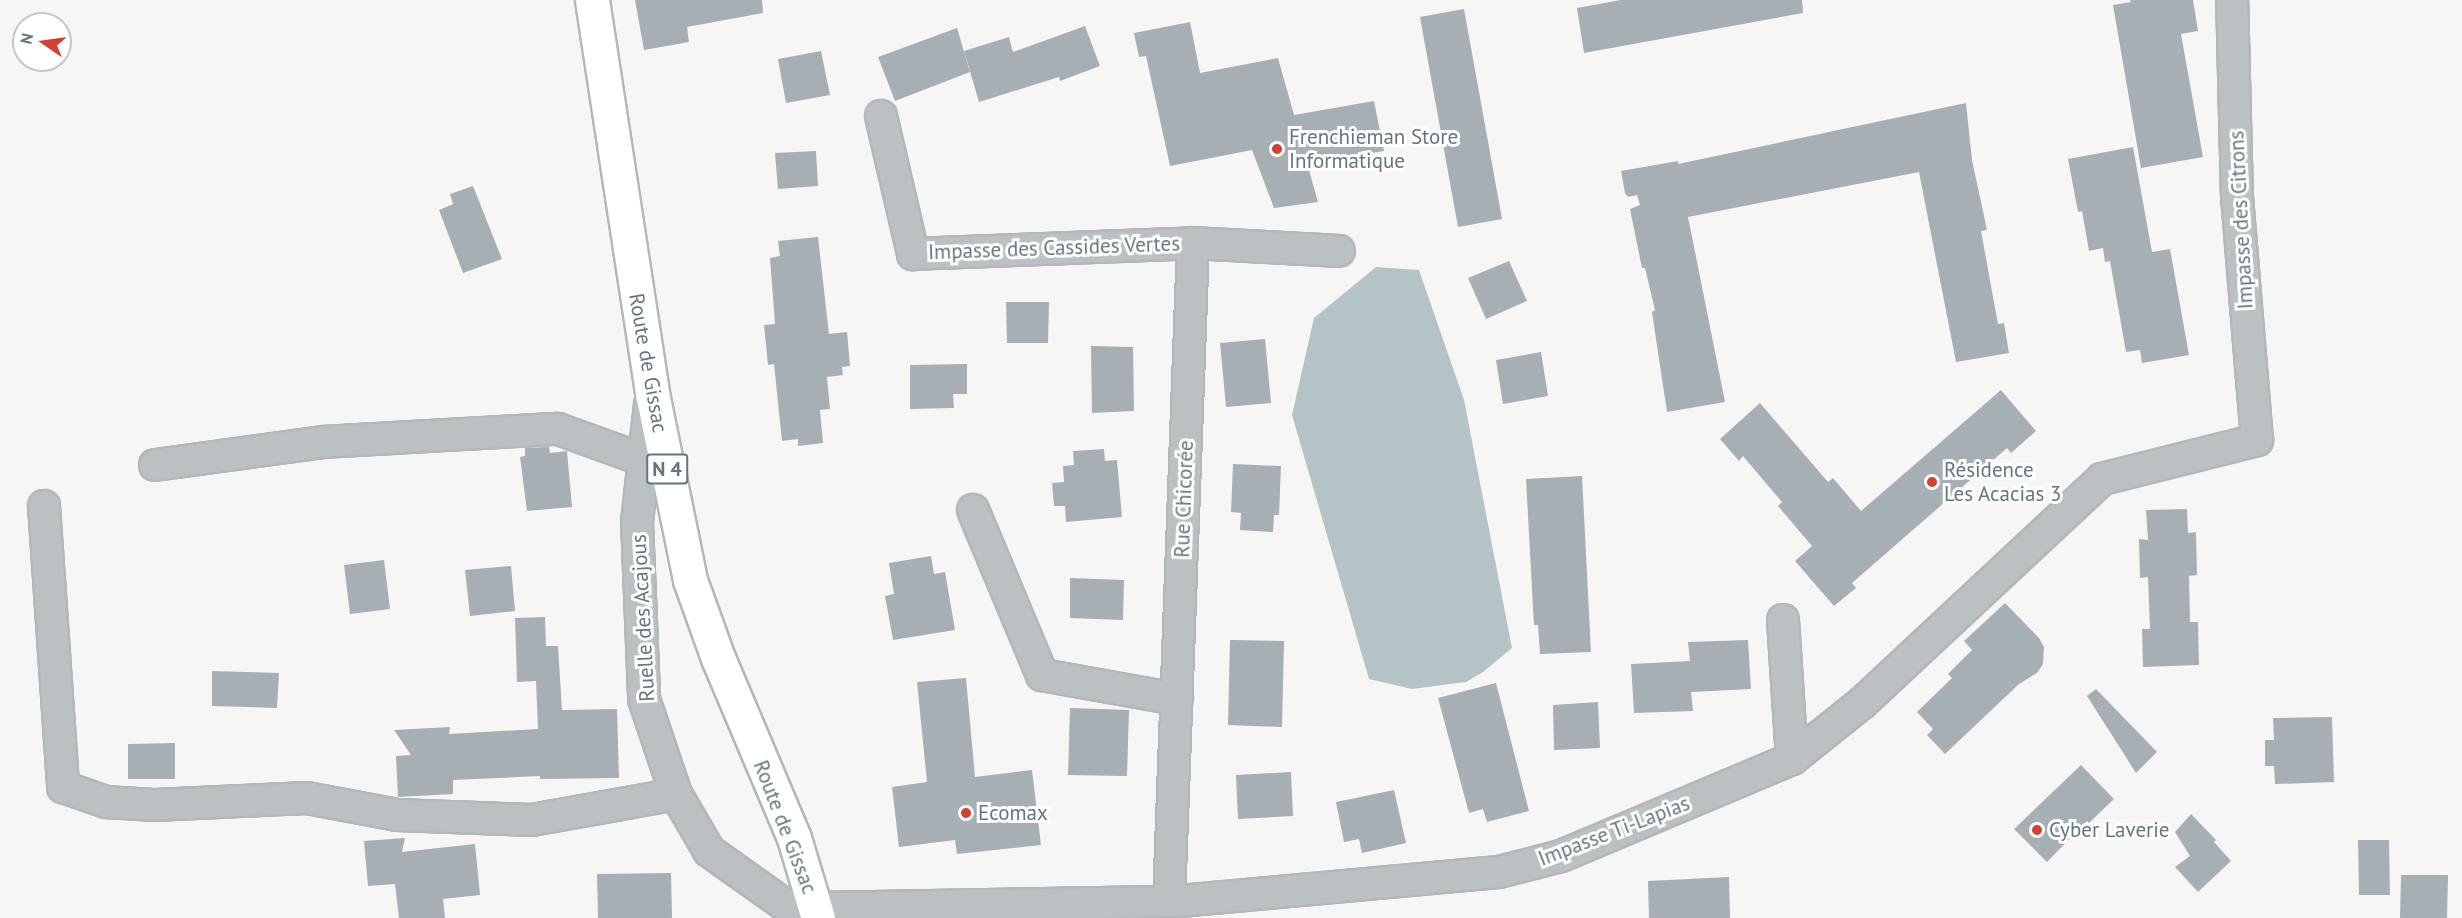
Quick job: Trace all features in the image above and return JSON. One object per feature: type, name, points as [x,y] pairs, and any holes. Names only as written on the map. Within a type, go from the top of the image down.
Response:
[{"type":"main road","name":"Route de Gissac","points":[[592,0],[652,393],[690,580],[718,658],[794,838],[817,913]]},
{"type":"street","name":"Impasse des Citrons","points":[[2232,0],[2237,199],[2257,440]]},
{"type":"street","name":"Impasse des Cassides Vertes","points":[[881,116],[913,254],[1193,243]]},
{"type":"street","points":[[1193,243],[1339,251]]},
{"type":"street","name":"Rue Chicorée","points":[[1169,902],[1193,243]]},
{"type":"street","name":"Ruelle des Acajous","points":[[652,393],[637,521],[644,699],[676,794],[709,851],[785,905],[817,913]]},
{"type":"street","points":[[155,465],[322,442],[558,429],[644,460]]},
{"type":"street","name":"Impasse Ti-Lapias","points":[[817,913],[1108,910],[1169,902],[1499,872],[1561,856],[1792,759],[1862,703],[2102,478],[2257,440]]},
{"type":"street","points":[[44,506],[63,787],[106,802],[154,805],[307,798],[397,815],[532,820],[676,794]]},
{"type":"street","points":[[973,510],[1042,675],[1177,699]]},
{"type":"street","points":[[1783,620],[1792,759]]},
{"type":"shaded area","points":[[1376,267],[1419,270],[1464,400],[1512,648],[1483,672],[1466,682],[1412,689],[1369,679],[1292,415],[1314,318]]},
{"type":"building","points":[[635,0],[762,0],[763,13],[687,27],[689,42],[644,50]]},
{"type":"building","points":[[1621,0],[1802,0],[1803,13],[1584,53],[1577,8]]},
{"type":"building","points":[[2130,0],[2193,0],[2198,31],[2181,34],[2203,157],[2141,168],[2113,5],[2131,2]]},
{"type":"building","points":[[1464,9],[1502,219],[1458,227],[1420,17]]},
{"type":"building","points":[[1190,22],[1200,73],[1278,58],[1294,115],[1374,101],[1384,151],[1307,163],[1318,202],[1274,208],[1252,150],[1170,166],[1146,56],[1139,57],[1134,33]]},
{"type":"building","points":[[1085,26],[1100,66],[1060,81],[1059,77],[979,102],[964,51],[1009,37],[1013,52]]},
{"type":"building","points":[[957,28],[970,72],[895,101],[878,57]]},
{"type":"building","points":[[821,51],[830,95],[786,103],[778,59]]},
{"type":"building","points":[[1966,103],[1972,160],[1987,230],[1981,231],[1998,324],[2004,323],[2009,353],[1956,362],[1919,172],[1688,217],[1725,402],[1667,412],[1652,312],[1655,310],[1645,268],[1642,268],[1630,209],[1640,205],[1637,195],[1628,197],[1625,193],[1621,171],[1678,161],[1678,164]]},
{"type":"building","points":[[2133,147],[2152,252],[2170,249],[2189,355],[2142,363],[2140,350],[2126,352],[2110,261],[2105,262],[2103,248],[2089,251],[2082,211],[2078,212],[2068,159]]},
{"type":"building","points":[[816,151],[818,186],[778,189],[775,153]]},
{"type":"building","points":[[473,186],[502,259],[463,273],[439,210],[453,204],[450,194]]},
{"type":"building","points":[[818,237],[829,334],[847,332],[850,366],[842,367],[843,375],[827,377],[830,409],[820,410],[823,443],[798,446],[798,439],[782,441],[774,364],[768,365],[764,325],[775,324],[770,258],[780,256],[778,241]]},
{"type":"building","points":[[1509,261],[1527,301],[1486,319],[1468,278]]},
{"type":"building","points":[[1006,302],[1049,302],[1048,343],[1007,343]]},
{"type":"building","points":[[1265,339],[1271,403],[1226,407],[1220,343]]},
{"type":"building","points":[[1091,346],[1133,347],[1134,411],[1092,413]]},
{"type":"building","points":[[1541,352],[1548,396],[1503,404],[1496,360]]},
{"type":"building","points":[[967,364],[967,394],[953,394],[954,408],[910,409],[910,365]]},
{"type":"building","name":"Résidence Les Acacias 3","points":[[2001,390],[2036,431],[2011,453],[2007,448],[1852,583],[1856,588],[1834,606],[1795,561],[1812,546],[1778,506],[1782,502],[1743,456],[1739,461],[1720,439],[1760,403],[1828,482],[1833,478],[1861,511]]},
{"type":"building","points":[[549,447],[550,453],[567,451],[572,507],[527,511],[520,457],[525,456],[525,448]]},
{"type":"building","points":[[1104,449],[1105,461],[1117,460],[1122,517],[1066,522],[1065,506],[1054,506],[1052,483],[1064,482],[1063,466],[1074,465],[1073,451]]},
{"type":"building","points":[[1233,464],[1281,466],[1279,515],[1274,515],[1273,532],[1240,530],[1241,513],[1231,512]]},
{"type":"building","points":[[1582,476],[1591,652],[1540,654],[1538,625],[1534,625],[1526,479]]},
{"type":"building","points":[[2187,509],[2188,533],[2196,532],[2197,575],[2189,576],[2190,622],[2198,622],[2199,665],[2143,667],[2142,629],[2150,629],[2148,577],[2140,578],[2139,539],[2148,540],[2146,510]]},
{"type":"building","points":[[931,556],[934,574],[945,572],[955,630],[893,640],[885,596],[894,594],[889,563]]},
{"type":"building","points":[[384,560],[390,609],[350,614],[344,565]]},
{"type":"building","points":[[511,566],[515,611],[470,616],[465,570]]},
{"type":"building","points":[[1070,578],[1124,580],[1123,620],[1070,618]]},
{"type":"building","points":[[2005,603],[2039,638],[2044,647],[2043,664],[2037,673],[2019,684],[1945,754],[1927,735],[1933,729],[1917,712],[1952,678],[1948,674],[1972,650],[1964,641]]},
{"type":"building","points":[[545,617],[546,646],[558,646],[562,710],[617,709],[619,778],[540,779],[540,776],[453,780],[453,794],[398,797],[396,756],[411,755],[394,730],[450,727],[449,734],[538,729],[536,681],[517,682],[515,618]]},
{"type":"building","points":[[1230,640],[1284,641],[1282,727],[1228,725]]},
{"type":"building","points":[[1748,640],[1751,689],[1691,692],[1693,711],[1634,713],[1631,664],[1690,661],[1688,642]]},
{"type":"building","points":[[212,671],[279,673],[277,708],[212,706]]},
{"type":"building","name":"Ecomax","points":[[966,678],[975,777],[1032,770],[1041,845],[957,854],[955,840],[899,847],[892,787],[927,782],[917,682]]},
{"type":"building","points":[[1496,683],[1529,811],[1487,822],[1483,809],[1469,813],[1438,698]]},
{"type":"building","points":[[2096,689],[2157,752],[2136,773],[2087,696]]},
{"type":"building","points":[[1598,702],[1600,748],[1554,750],[1553,705]]},
{"type":"building","points":[[1070,708],[1129,710],[1127,776],[1068,775]]},
{"type":"building","points":[[2332,717],[2334,782],[2275,784],[2274,766],[2265,766],[2265,740],[2274,740],[2273,718]]},
{"type":"building","points":[[175,743],[175,779],[128,779],[128,744]]},
{"type":"building","points":[[2081,765],[2114,799],[2089,823],[2087,821],[2047,862],[2014,829]]},
{"type":"building","points":[[1291,772],[1293,816],[1238,819],[1236,775]]},
{"type":"building","points":[[1394,790],[1406,843],[1362,853],[1359,839],[1344,842],[1336,802]]},
{"type":"building","points":[[2191,814],[2216,840],[2214,842],[2231,861],[2198,892],[2175,867],[2190,856],[2175,832]]},
{"type":"building","points":[[405,838],[402,852],[475,844],[480,895],[443,899],[445,918],[399,918],[395,884],[368,886],[364,841]]},
{"type":"building","points":[[2358,840],[2389,840],[2390,895],[2359,895]]},
{"type":"building","points":[[671,873],[672,918],[598,918],[597,874]]},
{"type":"building","points":[[2401,875],[2448,875],[2447,918],[2400,918]]},
{"type":"building","points":[[1729,877],[1730,918],[1649,918],[1648,881]]},
{"type":"place","name":"Frenchieman Store Informatique","points":[[1277,149]]},
{"type":"place","name":"Résidence Les Acacias 3","points":[[1932,482]]},
{"type":"place","name":"Ecomax","points":[[966,813]]},
{"type":"place","name":"Cyber Laverie","points":[[2037,830]]}]
